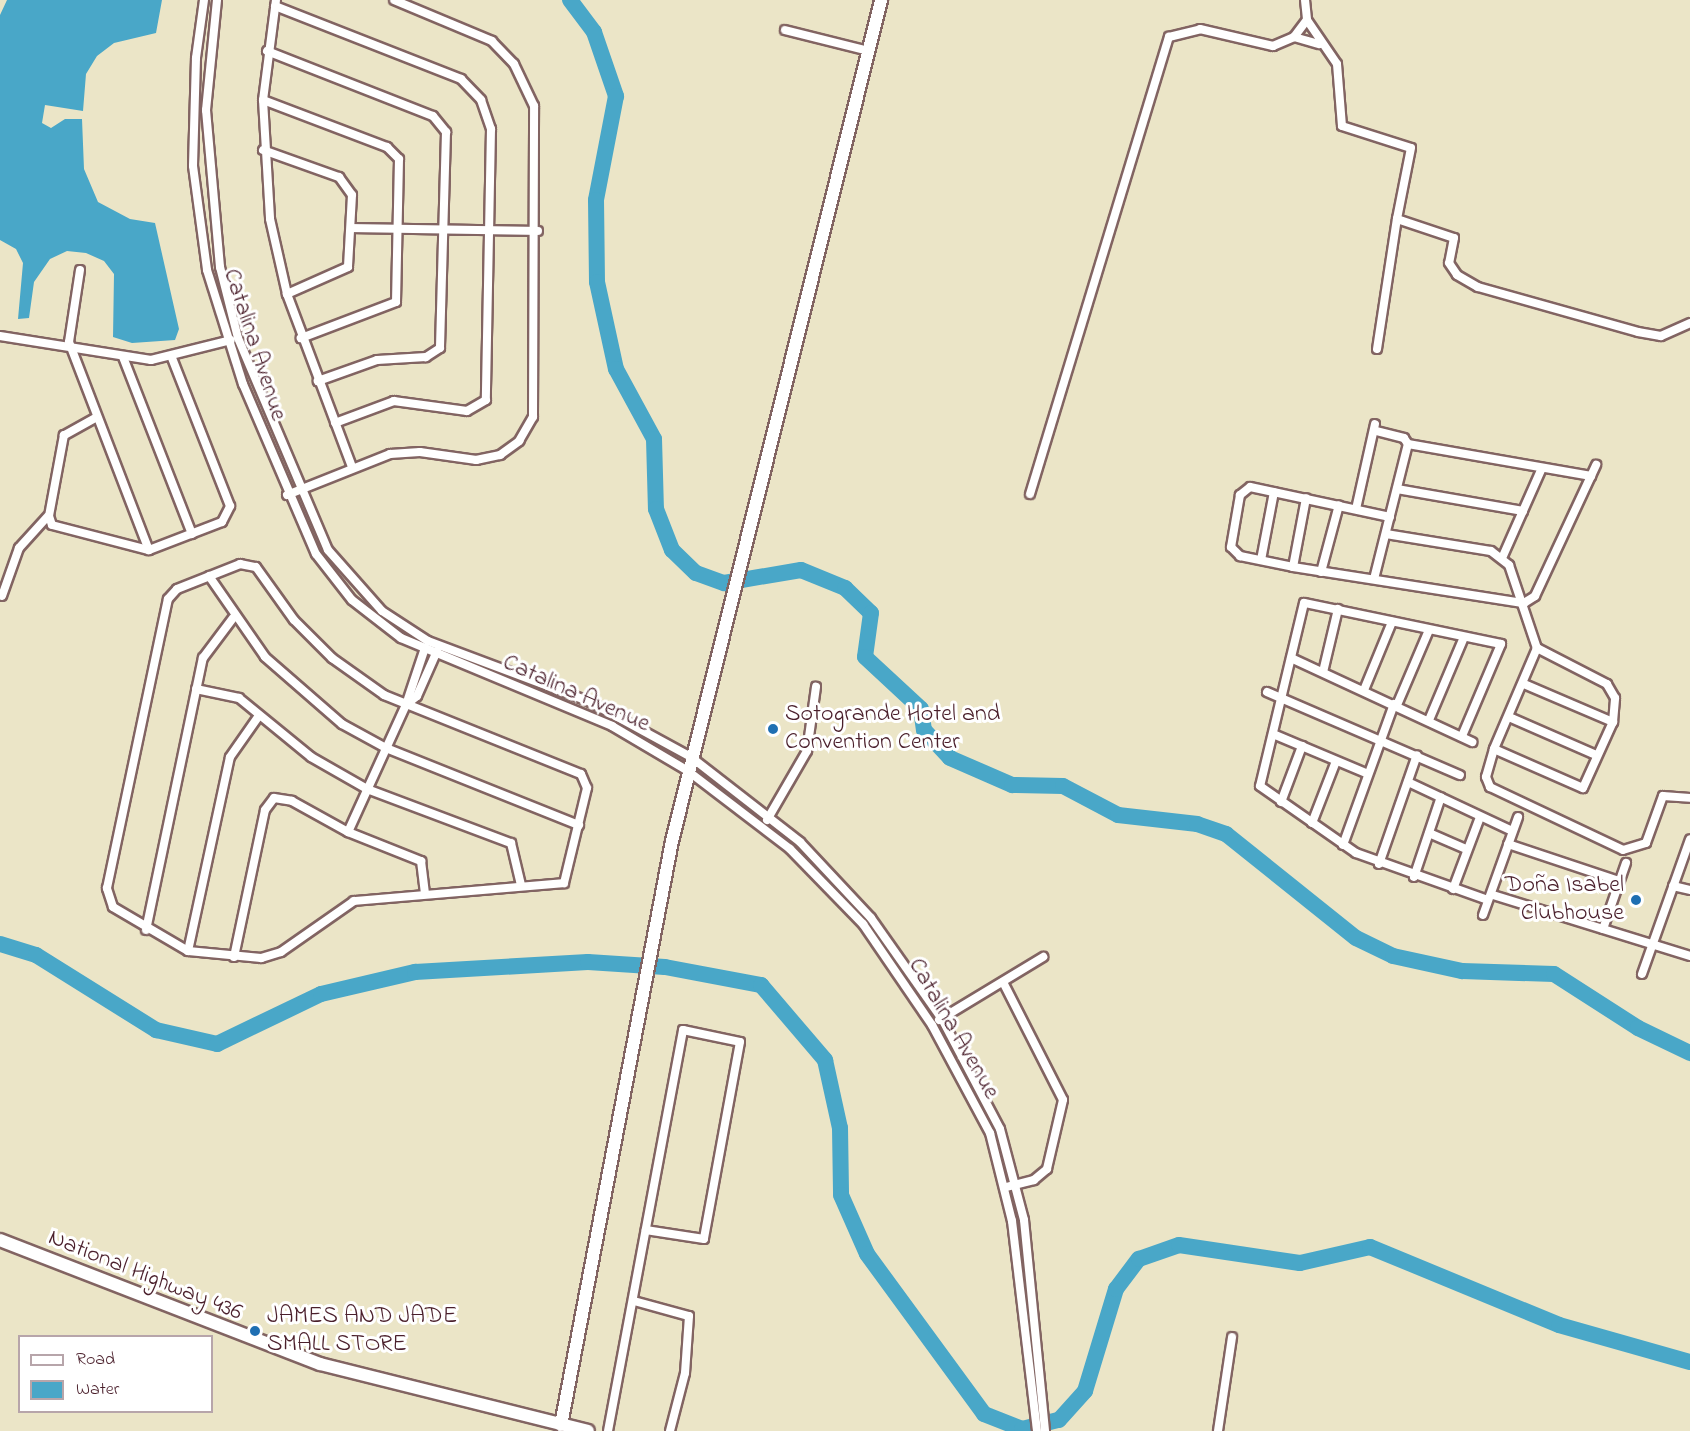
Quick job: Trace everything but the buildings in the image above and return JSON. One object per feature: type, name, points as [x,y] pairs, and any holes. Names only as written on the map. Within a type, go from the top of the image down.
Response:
[{"type":"main road","points":[[561,1425],[660,903],[691,757],[881,0]]},
{"type":"main road","name":"National Highway 436","points":[[0,1240],[320,1364],[586,1431]]},
{"type":"street","name":"Catalina Avenue","points":[[204,0],[196,58],[193,166],[207,270],[228,341],[287,495],[316,554],[352,600],[424,651],[612,726],[688,771],[760,823],[863,924],[932,1025],[990,1132],[1006,1187],[1036,1394],[1045,1431]]},
{"type":"street","name":"Catalina Avenue","points":[[217,0],[209,58],[207,165],[220,267],[238,338],[298,490],[343,571],[382,611],[428,641],[590,702],[691,757],[771,819],[848,890],[897,950],[942,1019],[1000,1129],[1018,1184],[1036,1394],[1036,1431]]},
{"type":"street","points":[[287,495],[352,467],[410,452],[476,460],[500,455],[519,441],[536,405],[538,121],[514,64],[492,41],[470,29],[394,0]]},
{"type":"street","points":[[1305,0],[1306,20],[1319,44],[1337,64],[1340,119],[1347,132],[1401,141],[1411,148],[1397,219],[1377,349]]},
{"type":"street","points":[[335,423],[405,400],[467,411],[484,404],[492,230],[491,129],[486,110],[469,85],[275,3],[267,51],[263,100],[263,150],[270,219],[287,294],[318,381],[352,467]]},
{"type":"street","points":[[1030,494],[1169,37],[1200,29],[1273,46],[1294,37],[1306,20]]},
{"type":"street","points":[[784,30],[869,51]]},
{"type":"street","points":[[1294,37],[1319,44]]},
{"type":"street","points":[[267,51],[440,120],[446,132],[440,348],[426,357],[377,360],[318,381]]},
{"type":"street","points":[[263,100],[394,150],[400,228],[393,305],[302,338]]},
{"type":"street","points":[[263,150],[348,184],[353,228],[352,255],[344,271],[287,294]]},
{"type":"street","points":[[1397,219],[1447,232],[1454,238],[1452,270],[1478,287],[1661,336],[1690,324]]},
{"type":"street","points":[[353,228],[538,231]]},
{"type":"street","points":[[80,270],[71,348],[148,550]]},
{"type":"street","points":[[0,336],[123,357],[172,358],[238,338]]},
{"type":"street","points":[[123,357],[192,534]]},
{"type":"street","points":[[49,516],[64,531],[148,550],[222,522],[230,506],[172,358]]},
{"type":"street","points":[[2,596],[19,548],[49,516],[64,435],[97,417]]},
{"type":"street","points":[[1356,509],[1376,428],[1404,438],[1408,444],[1591,476]]},
{"type":"street","points":[[1374,579],[1408,444]]},
{"type":"street","points":[[1390,517],[1306,498],[1244,489],[1236,511],[1233,553],[1322,572],[1524,603],[1535,596],[1596,465]]},
{"type":"street","points":[[1542,468],[1503,556],[1524,603],[1537,648],[1524,684],[1494,749],[1486,777],[1490,787],[1623,850],[1646,843],[1663,796],[1690,798]]},
{"type":"street","points":[[1397,489],[1524,511]]},
{"type":"street","points":[[1261,560],[1274,492]]},
{"type":"street","points":[[1293,567],[1306,498]]},
{"type":"street","points":[[1322,572],[1339,505]]},
{"type":"street","points":[[1386,534],[1503,556]]},
{"type":"street","points":[[240,564],[256,567],[294,620],[332,658],[406,705],[581,774],[587,788],[564,883],[425,893],[354,901],[281,952],[234,957],[188,951],[146,930],[113,907],[107,888],[166,605],[174,591],[209,576],[240,564]]},
{"type":"street","points":[[209,576],[233,618],[301,693],[386,748],[579,825]]},
{"type":"street","points":[[1462,736],[1501,644],[1304,603],[1260,786],[1343,845],[1379,864],[1453,890],[1603,929],[1690,956]]},
{"type":"street","points":[[1323,672],[1338,609]]},
{"type":"street","points":[[146,930],[196,689],[207,648],[233,618]]},
{"type":"street","points":[[1364,690],[1392,622]]},
{"type":"street","points":[[1343,845],[1380,739],[1429,630]]},
{"type":"street","points":[[1429,720],[1464,637]]},
{"type":"street","points":[[348,831],[406,705],[428,641]]},
{"type":"street","points":[[406,705],[417,696],[440,645]]},
{"type":"street","points":[[1494,749],[1583,788],[1612,722],[1615,698],[1607,684],[1537,648]]},
{"type":"street","points":[[1291,658],[1429,720],[1472,742]]},
{"type":"street","points":[[1524,684],[1612,722]]},
{"type":"street","points":[[760,823],[771,819],[807,751],[816,687]]},
{"type":"street","points":[[196,689],[239,698],[258,717],[310,757],[367,789],[511,843],[521,885]]},
{"type":"street","points":[[1267,692],[1461,775]]},
{"type":"street","points":[[188,951],[230,757],[258,717]]},
{"type":"street","points":[[1509,717],[1596,755]]},
{"type":"street","points":[[1273,734],[1368,774]]},
{"type":"street","points":[[1281,802],[1302,746]]},
{"type":"street","points":[[1379,864],[1417,755]]},
{"type":"street","points":[[1312,823],[1336,761]]},
{"type":"street","points":[[1408,782],[1512,831]]},
{"type":"street","points":[[1414,877],[1441,797]]},
{"type":"street","points":[[234,957],[268,803],[286,798],[348,831],[421,861],[425,893]]},
{"type":"street","points":[[1453,890],[1466,849],[1480,817]]},
{"type":"street","points":[[1483,915],[1518,817]]},
{"type":"street","points":[[1429,833],[1466,849]]},
{"type":"street","points":[[1642,974],[1690,840]]},
{"type":"street","points":[[1508,844],[1619,881]]},
{"type":"street","points":[[1603,929],[1626,862]]},
{"type":"street","points":[[1673,886],[1690,890]]},
{"type":"street","points":[[932,1025],[1042,957]]},
{"type":"street","points":[[1004,982],[1063,1100],[1047,1169],[1018,1184],[1006,1187]]},
{"type":"street","points":[[608,1431],[683,1030],[740,1042],[704,1239],[646,1230]]},
{"type":"street","points":[[634,1301],[689,1316],[685,1373],[670,1431]]},
{"type":"street","points":[[1218,1431],[1232,1337]]},
{"type":"water","points":[[7,0],[162,0],[156,33],[114,43],[97,56],[86,74],[83,111],[45,105],[42,123],[51,128],[65,119],[82,119],[84,169],[98,202],[130,219],[155,223],[179,329],[175,340],[132,343],[113,337],[114,274],[104,261],[86,253],[67,251],[50,259],[34,282],[29,318],[18,319],[23,263],[16,249],[0,240],[0,15]]},
{"type":"waterway","points":[[570,0],[594,32],[616,96],[596,200],[597,282],[616,369],[654,439],[656,509],[672,550],[696,573],[724,583],[801,570],[845,588],[871,613],[865,657],[921,709],[924,730],[950,758],[1012,785],[1063,786],[1118,815],[1197,824],[1226,834],[1356,938],[1393,956],[1462,971],[1554,974],[1638,1028],[1690,1053]]},
{"type":"waterway","points":[[0,944],[36,955],[156,1030],[217,1044],[321,994],[415,972],[588,962],[665,967],[761,985],[825,1060],[840,1128],[841,1195],[867,1254],[984,1414],[1022,1429],[1059,1420],[1085,1391],[1116,1289],[1139,1259],[1179,1245],[1300,1263],[1370,1247],[1559,1325],[1690,1362]]},
{"type":"place","name":"Sotogrande Hotel and Convention Center","points":[[773,729]]},
{"type":"place","name":"Doña Isabel Clubhouse","points":[[1636,900]]},
{"type":"place","name":"JAMES AND JADE SMALL STORE","points":[[255,1331]]}]
